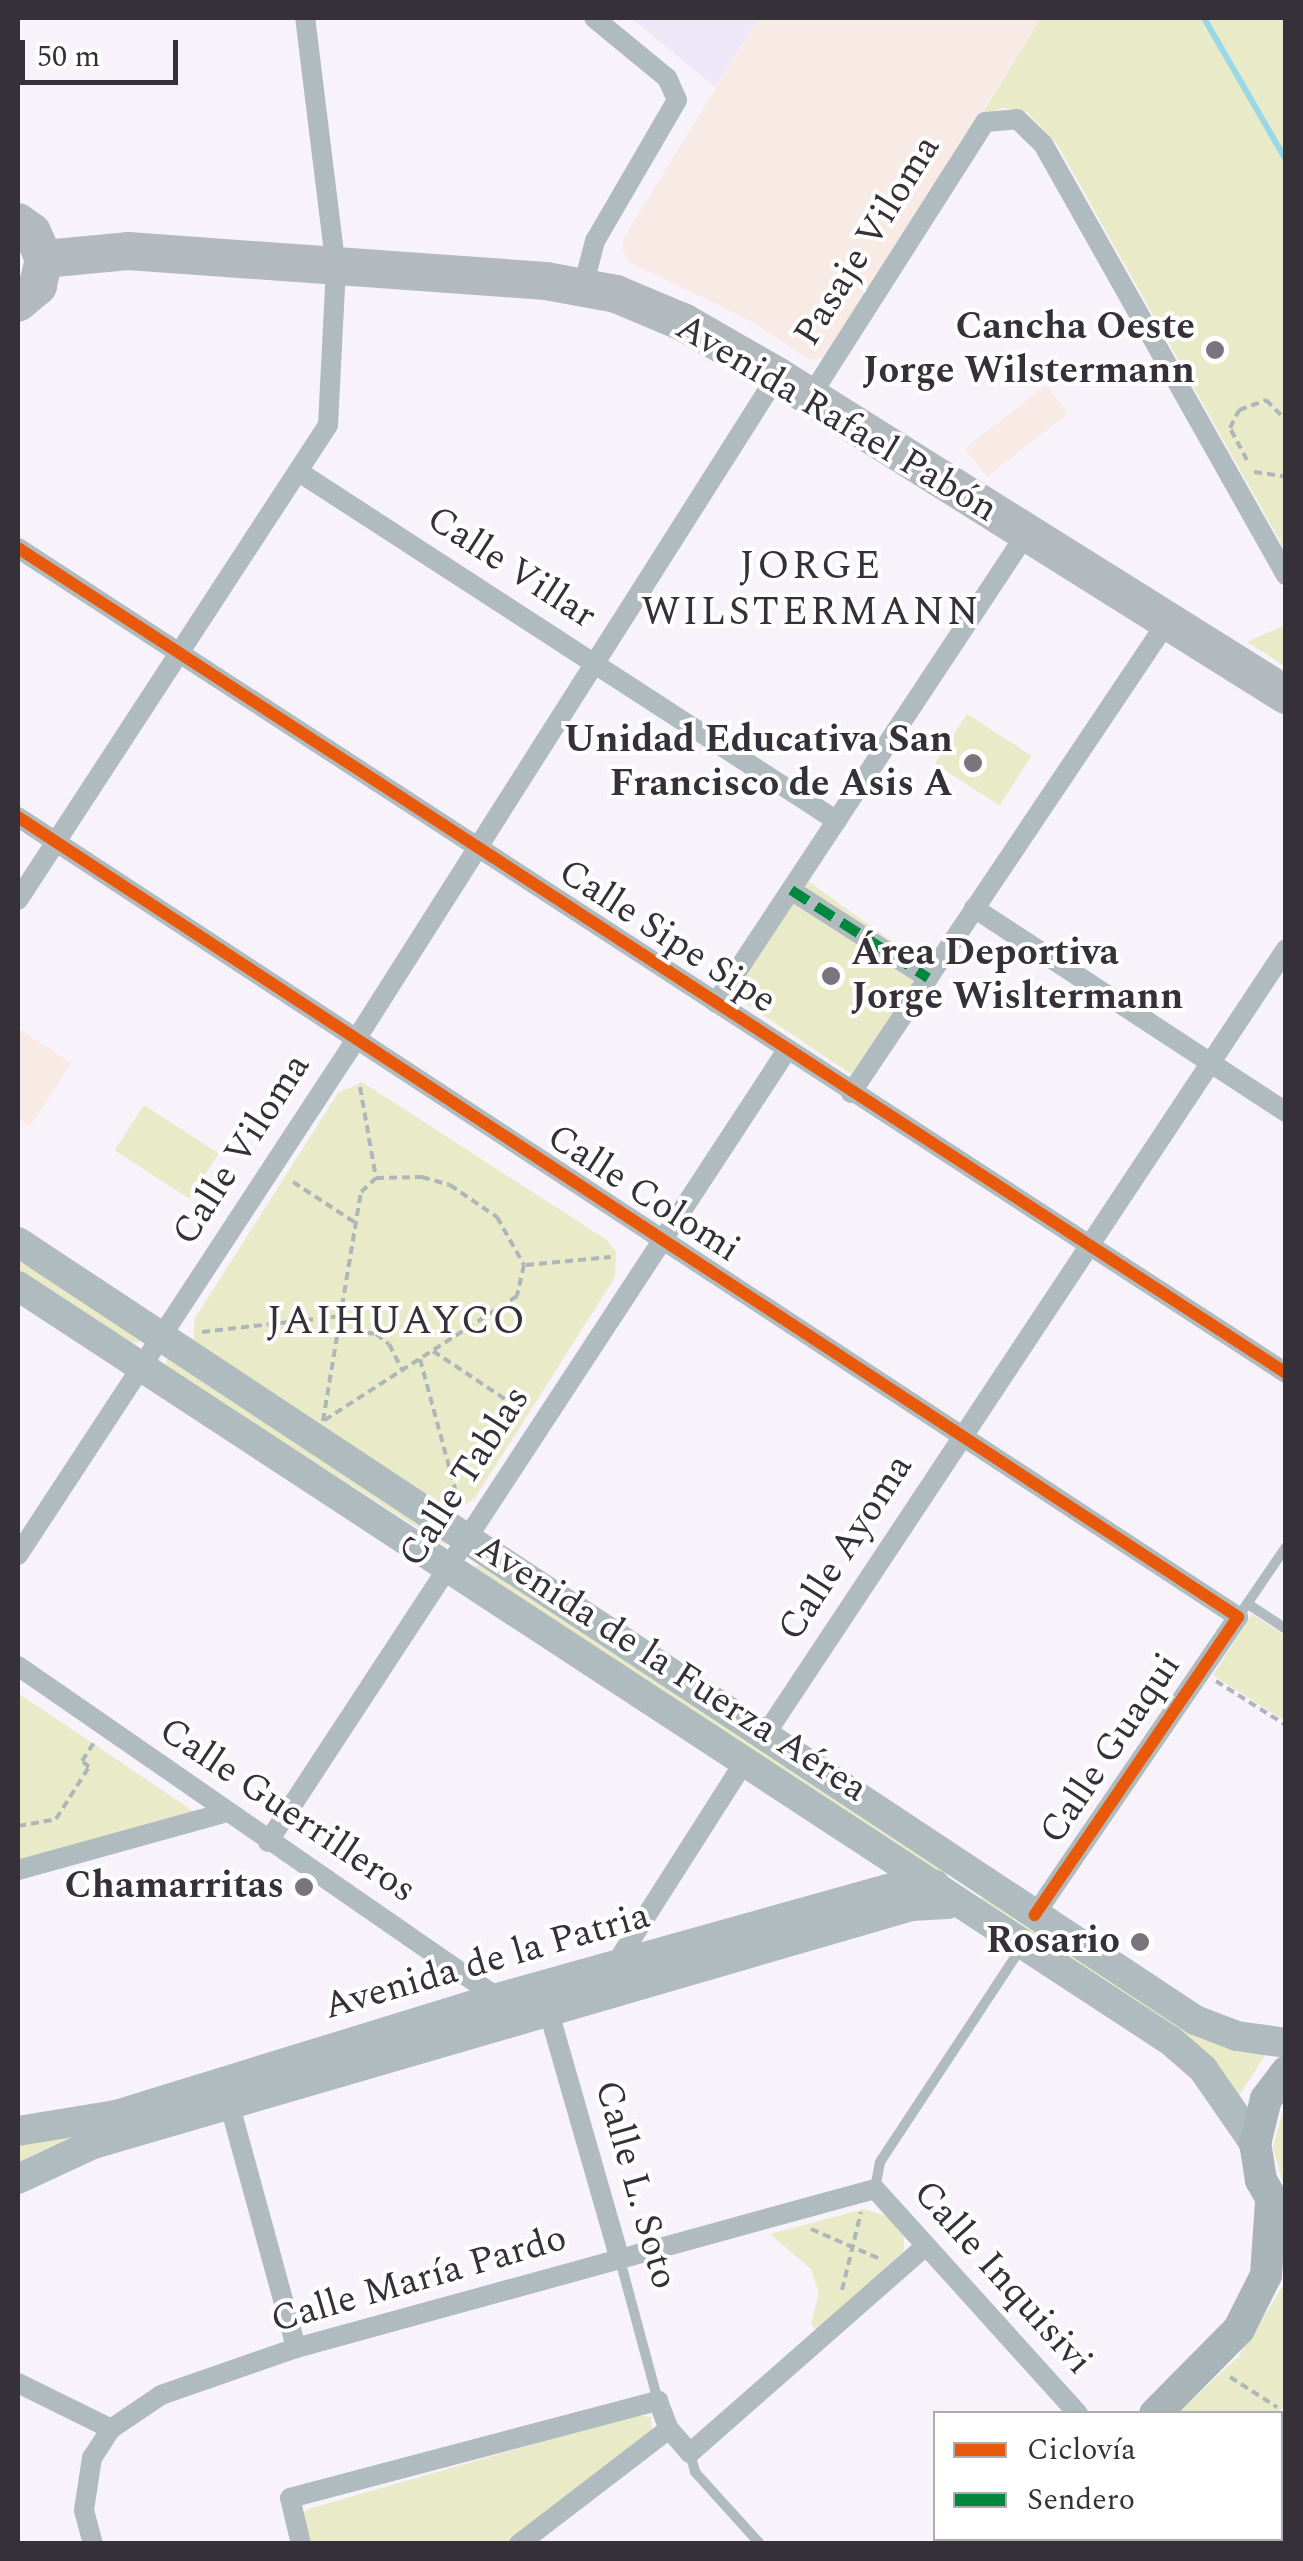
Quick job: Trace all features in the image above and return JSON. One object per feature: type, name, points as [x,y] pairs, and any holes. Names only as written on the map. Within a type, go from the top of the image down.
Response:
[{"type":"highway","points":[[18,222],[32,232],[44,259],[38,286],[18,304]]},
{"type":"highway","name":"Avenida Rafael Pabón","points":[[44,259],[128,251],[583,287],[683,322],[777,376],[1286,695]]},
{"type":"main road","name":"Avenida de la Fuerza Aérea","points":[[18,1242],[1195,2020],[1237,2036],[1286,2044]]},
{"type":"main road","name":"Avenida de la Fuerza Aérea","points":[[18,1286],[1021,1947],[1170,2041],[1202,2069],[1255,2144]]},
{"type":"main road","points":[[869,1846],[881,1871],[870,1894]]},
{"type":"main road","name":"Avenida de la Patria","points":[[18,2131],[116,2116],[911,1906],[980,1878]]},
{"type":"main road","name":"Avenida de la Patria","points":[[546,2000],[613,1968],[870,1894],[942,1895]]},
{"type":"main road","name":"Avenida de la Patria","points":[[18,2180],[93,2144],[230,2106],[499,2012]]},
{"type":"main road","points":[[1158,2411],[1239,2329],[1266,2276],[1278,2211],[1255,2144],[1266,2099],[1286,2072]]},
{"type":"street","points":[[18,900],[328,425],[336,269],[305,18]]},
{"type":"street","points":[[583,287],[596,241],[677,100],[666,78],[594,18]]},
{"type":"street","name":"Pasaje Viloma","points":[[810,397],[985,122],[1017,119],[1043,144],[1286,575]]},
{"type":"street","name":"Calle Viloma","points":[[18,1555],[355,1042],[777,376]]},
{"type":"street","name":"Calle Villar","points":[[299,472],[837,820]]},
{"type":"street","points":[[716,1002],[1026,534]]},
{"type":"street","name":"Calle Sipe Sipe","points":[[18,548],[476,850],[1286,1373]]},
{"type":"street","points":[[851,1092],[1167,622]]},
{"type":"street","name":"Calle Colomi","points":[[18,817],[658,1241],[1243,1611]]},
{"type":"street","points":[[791,890],[928,978]]},
{"type":"street","points":[[974,908],[1286,1112]]},
{"type":"street","name":"Calle Ayoma","points":[[764,1735],[1286,949]]},
{"type":"street","name":"Calle Tablas","points":[[268,1842],[658,1241],[788,1050]]},
{"type":"street","name":"Calle Guaqui","points":[[1034,1915],[1243,1611]]},
{"type":"street","name":"Calle Guerrilleros","points":[[18,1666],[268,1842],[499,2012]]},
{"type":"street","points":[[613,1968],[743,1764]]},
{"type":"street","points":[[18,1870],[224,1813]]},
{"type":"street","name":"Calle L. Soto","points":[[546,2000],[620,2260]]},
{"type":"street","points":[[230,2106],[296,2348]]},
{"type":"street","name":"Calle Inquisivi","points":[[875,2189],[1075,2411]]},
{"type":"street","name":"Calle María Pardo","points":[[110,2429],[162,2395],[296,2348],[875,2189]]},
{"type":"street","points":[[300,2544],[290,2498],[658,2401],[669,2429],[690,2452],[926,2246]]},
{"type":"street","points":[[18,2383],[110,2429],[84,2484],[93,2544]]},
{"type":"street","points":[[519,2544],[669,2429]]},
{"type":"lane","name":"Calle Guaqui","points":[[1243,1611],[1286,1548]]},
{"type":"lane","name":"Calle Colomi","points":[[1243,1611],[1286,1629]]},
{"type":"lane","points":[[875,2189],[880,2162],[1021,1947]]},
{"type":"lane","name":"Calle L. Soto","points":[[620,2260],[658,2401]]},
{"type":"lane","points":[[690,2452],[695,2472],[760,2544]]},
{"type":"path","points":[[1286,420],[1266,400],[1252,400],[1230,428],[1254,473],[1284,476],[1286,482]]},
{"type":"path","points":[[360,1087],[376,1178]]},
{"type":"path","points":[[422,1176],[450,1185],[496,1217],[524,1266],[517,1296],[323,1421],[356,1223],[361,1192],[376,1178],[422,1176]]},
{"type":"path","points":[[292,1182],[356,1223]]},
{"type":"path","points":[[524,1266],[610,1257]]},
{"type":"path","points":[[202,1332],[342,1316]]},
{"type":"path","points":[[340,1330],[376,1334],[389,1344],[403,1372]]},
{"type":"path","points":[[433,1351],[520,1409]]},
{"type":"path","points":[[420,1360],[458,1500]]},
{"type":"path","points":[[1200,1671],[1286,1725]]},
{"type":"path","points":[[18,1826],[56,1819],[90,1766],[82,1762],[99,1735]]},
{"type":"path","points":[[841,2292],[861,2212]]},
{"type":"path","points":[[807,2227],[852,2249],[888,2259]]},
{"type":"path","points":[[1226,2375],[1266,2411]]},
{"type":"shaded area","points":[[631,18],[759,18],[715,87]]},
{"type":"shaded area","points":[[759,18],[1041,18],[826,358],[809,360],[751,321],[629,262],[623,250],[623,239]]},
{"type":"shaded area","points":[[1046,385],[1068,413],[987,477],[965,448]]},
{"type":"shaded area","points":[[18,1028],[71,1063],[30,1127],[18,1118]]},
{"type":"green space","points":[[1041,18],[1285,18],[1285,550],[1057,144],[1027,112],[1003,108],[981,115]]},
{"type":"green space","points":[[1285,625],[1285,666],[1247,642]]},
{"type":"green space","points":[[967,714],[1032,756],[999,805],[935,763]]},
{"type":"green space","name":"Área Deportiva Jorge Wisltermann","points":[[808,881],[916,959],[930,960],[851,1074],[733,995]]},
{"type":"green space","points":[[362,1082],[607,1240],[616,1252],[615,1277],[475,1498],[460,1508],[446,1510],[193,1342],[195,1318],[338,1093]]},
{"type":"green space","points":[[144,1105],[219,1153],[189,1199],[115,1150]]},
{"type":"green space","points":[[18,1254],[141,1337],[140,1342],[132,1343],[18,1269]]},
{"type":"green space","points":[[167,1358],[447,1542],[446,1546],[166,1367]]},
{"type":"green space","points":[[481,1563],[950,1874],[942,1876],[474,1568]]},
{"type":"green space","points":[[1252,1614],[1285,1636],[1285,1721],[1213,1675]]},
{"type":"green space","points":[[18,1693],[196,1813],[18,1861]]},
{"type":"green space","points":[[983,1897],[1268,2051],[1238,2097],[979,1900]]},
{"type":"green space","points":[[1285,2103],[1285,2191],[1273,2147]]},
{"type":"green space","points":[[81,2135],[37,2153],[18,2164],[18,2143]]},
{"type":"green space","points":[[864,2209],[889,2217],[904,2234],[904,2251],[817,2331],[811,2324],[819,2293],[811,2269],[770,2234]]},
{"type":"green space","points":[[1285,2283],[1285,2406],[1279,2411],[1180,2411],[1238,2357]]},
{"type":"green space","points":[[635,2415],[651,2417],[652,2431],[508,2543],[308,2543],[302,2515],[308,2509]]},
{"type":"waterway","points":[[1204,18],[1286,160]]},
{"type":"marked path","points":[[791,890],[928,978]]},
{"type":"cycle path","points":[[18,548],[1286,1373]]},
{"type":"cycle path","points":[[18,817],[1238,1617],[1035,1915]]},
{"type":"place","name":"Cancha Oeste Jorge Wilstermann","points":[[1215,350]]},
{"type":"place","name":"Unidad Educativa San Francisco de Asis A","points":[[973,763]]},
{"type":"place","name":"Área Deportiva Jorge Wisltermann","points":[[831,976]]},
{"type":"place","name":"Chamarritas","points":[[304,1887]]},
{"type":"place","name":"Rosario","points":[[1140,1942]]},
{"type":"district","name":"JORGE WILSTERMANN","points":[[811,590]]},
{"type":"district","name":"JAIHUAYCO","points":[[397,1322]]}]
